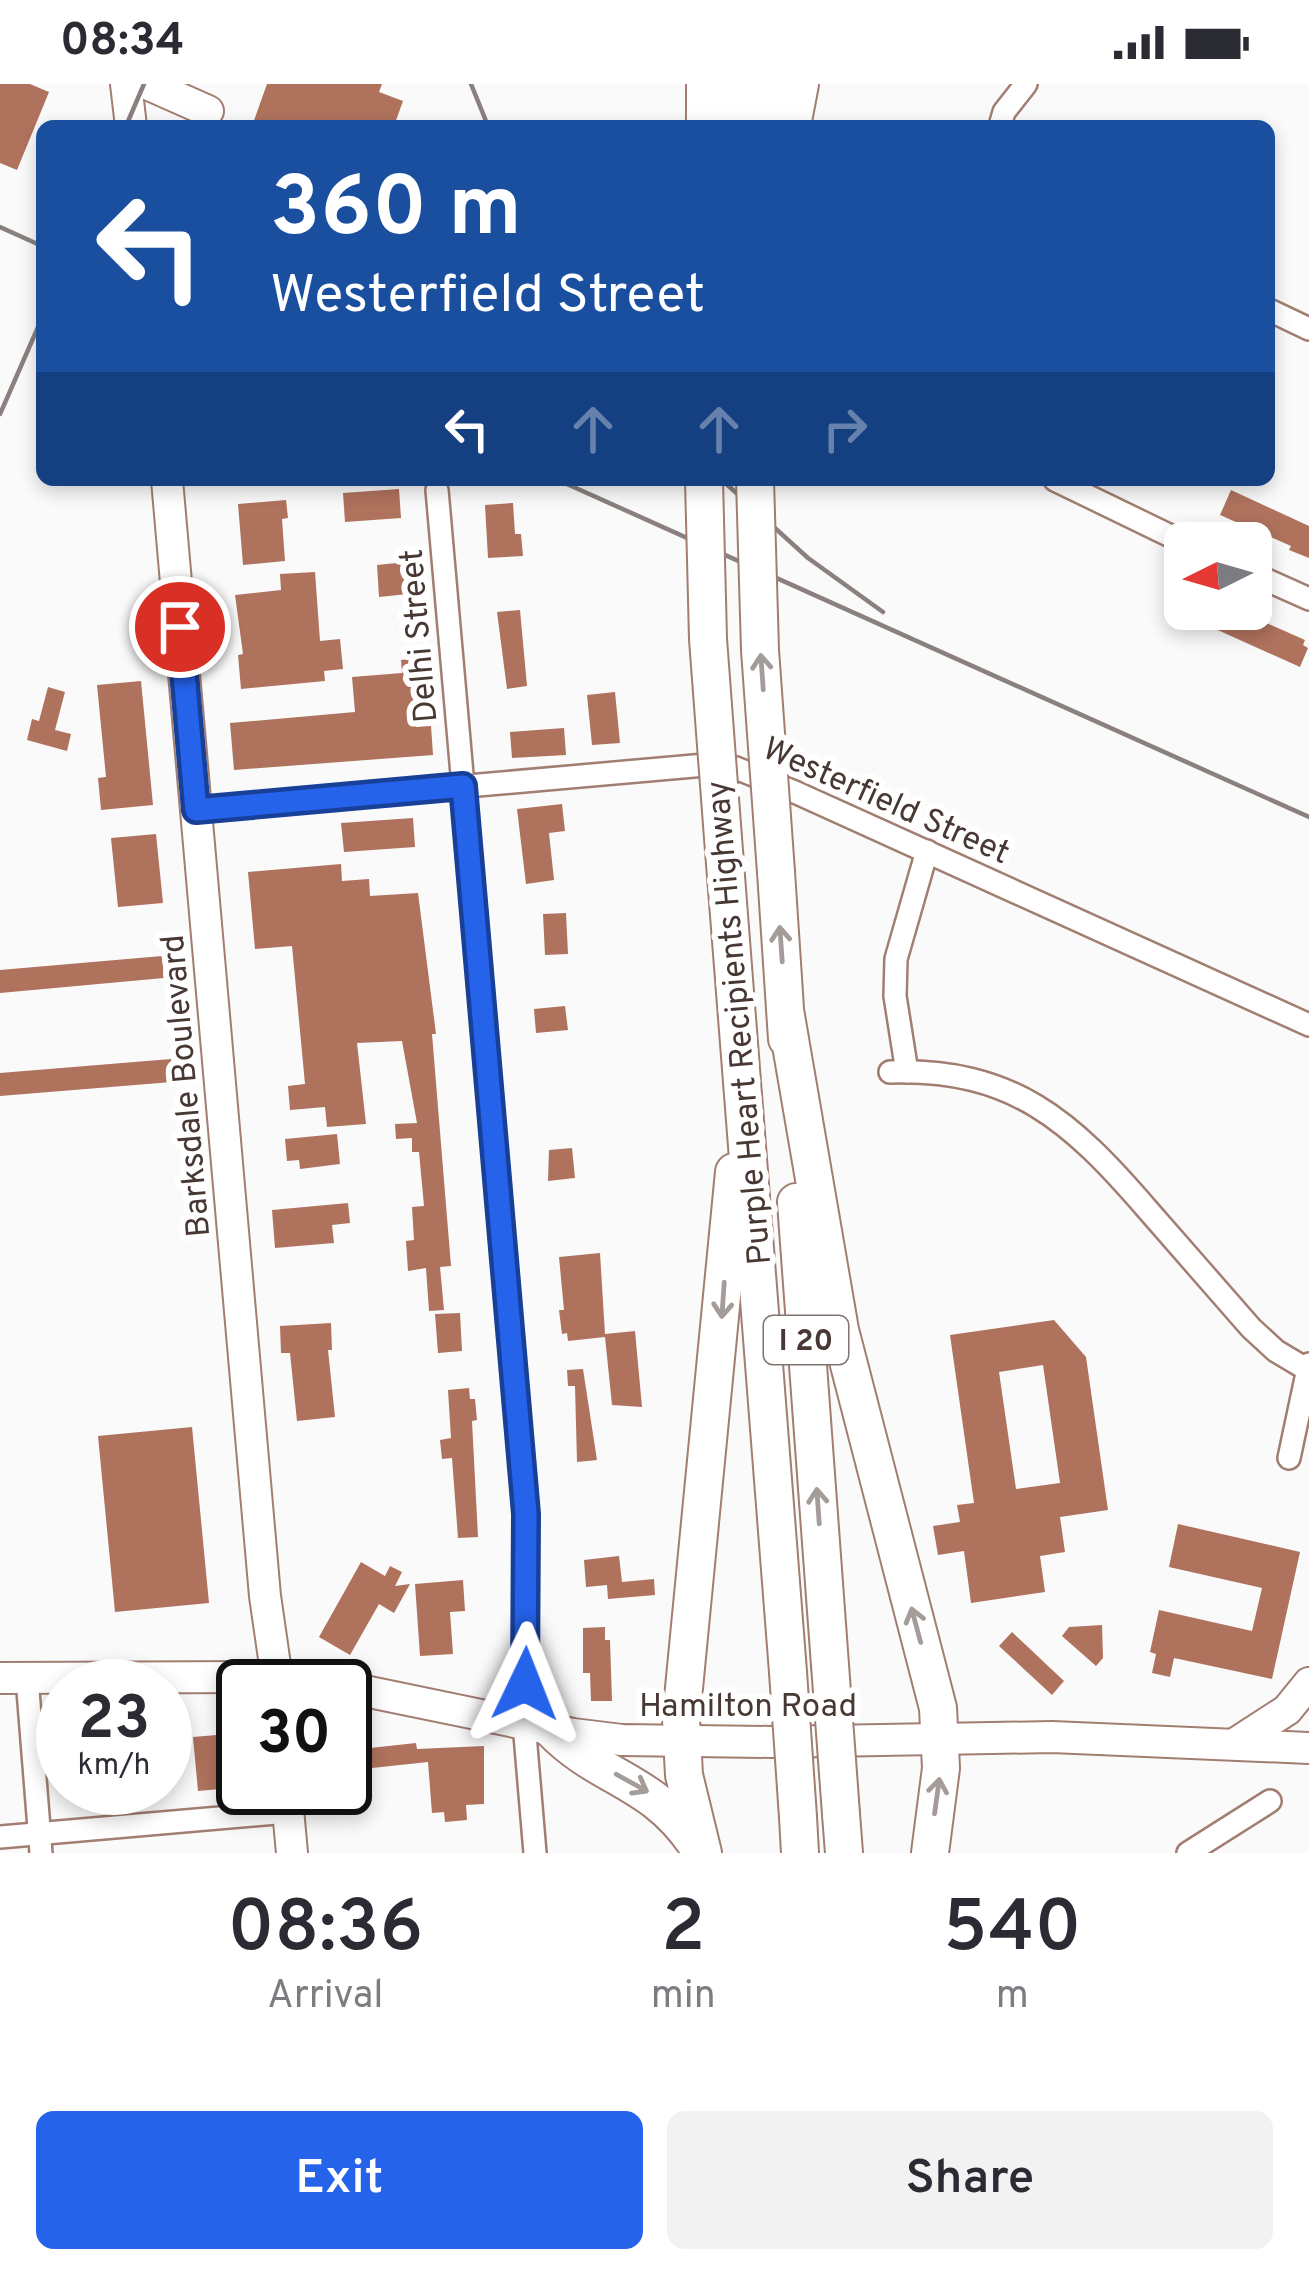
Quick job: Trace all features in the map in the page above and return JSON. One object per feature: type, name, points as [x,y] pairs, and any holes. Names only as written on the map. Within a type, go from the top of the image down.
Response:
[{"type":"highway","points":[[705,84],[705,120]]},
{"type":"highway","points":[[729,120],[732,84]]},
{"type":"highway","points":[[763,120],[765,84]]},
{"type":"highway","points":[[793,120],[800,84]]},
{"type":"highway","name":"Purple Heart Recipients Highway","points":[[704,486],[708,639],[799,1835]]},
{"type":"highway","name":"Purple Heart Recipients Highway","points":[[755,486],[760,650],[844,1853]]},
{"type":"highway","points":[[786,1016],[840,1330],[938,1708],[941,1768],[930,1853]]},
{"type":"highway","points":[[702,1853],[681,1743],[731,1192],[745,1101]]},
{"type":"highway","points":[[537,1726],[576,1755],[658,1799],[702,1853]]},
{"type":"main road","points":[[126,84],[130,120]]},
{"type":"main road","points":[[147,84],[210,107]]},
{"type":"main road","name":"Barksdale Boulevard","points":[[167,486],[273,1659]]},
{"type":"main road","name":"Hamilton Road","points":[[14,1678],[216,1681]]},
{"type":"main road","points":[[1235,1744],[1287,1710],[1309,1683]]},
{"type":"main road","name":"Hamilton Road","points":[[372,1692],[604,1739],[681,1743],[1052,1738],[1309,1748]]},
{"type":"main road","points":[[288,1815],[292,1853]]},
{"type":"street","points":[[1002,120],[1026,84]]},
{"type":"street","points":[[1275,313],[1309,329]]},
{"type":"street","points":[[1067,486],[1164,533]]},
{"type":"street","name":"Delhi Street","points":[[437,490],[525,1495],[537,1726],[535,1853]]},
{"type":"street","points":[[1272,581],[1309,598]]},
{"type":"street","name":"Westerfield Street","points":[[196,810],[728,766],[1309,1025]]},
{"type":"street","points":[[927,851],[896,959],[898,1072],[944,1073],[990,1083],[1028,1099],[1068,1126],[1105,1160],[1260,1337],[1308,1367],[1289,1458]]},
{"type":"street","points":[[14,1678],[40,1843]]},
{"type":"street","points":[[1188,1853],[1270,1802]]},
{"type":"street","points":[[0,1837],[40,1843],[216,1812]]},
{"type":"building","points":[[0,84],[30,84],[49,92],[17,170],[0,163]]},
{"type":"building","points":[[267,84],[382,84],[379,92],[403,101],[396,120],[254,120]]},
{"type":"building","points":[[399,489],[401,518],[345,522],[343,493]]},
{"type":"building","points":[[1231,490],[1309,526],[1309,558],[1272,538],[1272,522],[1236,522],[1220,515]]},
{"type":"building","points":[[286,500],[288,518],[282,519],[285,561],[243,565],[238,504]]},
{"type":"building","points":[[513,503],[515,534],[521,534],[523,556],[488,558],[485,505]]},
{"type":"building","points":[[406,562],[408,594],[379,597],[377,565]]},
{"type":"building","points":[[315,572],[320,641],[340,639],[343,669],[324,671],[325,681],[241,689],[238,655],[243,654],[235,595],[281,590],[280,574]]},
{"type":"building","points":[[520,610],[527,686],[507,689],[497,612]]},
{"type":"building","points":[[1272,625],[1305,640],[1303,645],[1308,648],[1300,667],[1218,630],[1272,630]]},
{"type":"building","points":[[416,658],[416,727],[431,726],[433,755],[234,770],[230,723],[355,712],[352,677],[402,673],[401,660]]},
{"type":"building","points":[[141,681],[153,805],[101,810],[98,778],[106,777],[97,685]]},
{"type":"building","points":[[48,687],[65,692],[55,730],[71,734],[67,751],[27,740],[32,719],[39,721]]},
{"type":"building","points":[[615,692],[620,743],[592,745],[587,695]]},
{"type":"building","points":[[564,728],[566,755],[512,758],[510,732]]},
{"type":"building","points":[[562,804],[565,831],[549,833],[554,880],[526,884],[517,809]]},
{"type":"building","points":[[413,818],[415,847],[344,852],[341,823]]},
{"type":"building","points":[[156,834],[163,903],[118,907],[111,838]]},
{"type":"building","points":[[341,864],[342,881],[369,879],[370,896],[418,893],[436,1034],[432,1034],[451,1266],[440,1267],[444,1310],[429,1311],[426,1268],[408,1271],[406,1241],[414,1240],[412,1207],[424,1206],[419,1152],[412,1152],[412,1138],[396,1139],[395,1124],[417,1123],[402,1041],[357,1043],[366,1124],[327,1127],[325,1107],[290,1110],[288,1086],[305,1084],[292,946],[255,949],[248,872]]},
{"type":"building","points":[[566,913],[568,954],[545,955],[543,914]]},
{"type":"building","points":[[162,956],[164,978],[0,993],[0,970]]},
{"type":"building","points":[[565,1006],[568,1030],[536,1033],[534,1009]]},
{"type":"building","points":[[171,1059],[172,1082],[0,1096],[0,1073]]},
{"type":"building","points":[[337,1134],[340,1164],[300,1169],[299,1160],[287,1161],[285,1139]]},
{"type":"building","points":[[572,1148],[575,1178],[548,1181],[549,1150]]},
{"type":"building","points":[[348,1203],[350,1223],[332,1225],[334,1243],[275,1248],[272,1210]]},
{"type":"building","points":[[600,1253],[605,1334],[635,1331],[642,1407],[612,1405],[605,1337],[568,1341],[567,1333],[562,1334],[559,1257]]},
{"type":"building","points":[[460,1313],[462,1351],[438,1353],[435,1314]]},
{"type":"building","points":[[1054,1320],[1086,1357],[1108,1510],[1060,1517],[1065,1552],[1040,1556],[1045,1592],[971,1603],[964,1551],[938,1555],[933,1526],[960,1522],[957,1505],[974,1503],[950,1335]],"holes":[[[1043,1365],[1060,1483],[1016,1489],[999,1372]]]},
{"type":"building","points":[[331,1323],[332,1350],[328,1350],[335,1417],[297,1421],[290,1353],[281,1353],[280,1326]]},
{"type":"building","points":[[583,1369],[597,1460],[577,1462],[575,1386],[568,1386],[567,1370]]},
{"type":"building","points":[[469,1388],[477,1420],[472,1421],[478,1537],[458,1538],[452,1458],[442,1459],[440,1440],[451,1438],[448,1390]]},
{"type":"building","points":[[192,1427],[209,1603],[115,1612],[98,1436]]},
{"type":"building","points":[[1178,1524],[1300,1552],[1272,1679],[1174,1658],[1170,1677],[1152,1673],[1156,1654],[1150,1652],[1159,1610],[1252,1631],[1262,1588],[1169,1567]]},
{"type":"building","points":[[619,1556],[622,1582],[654,1579],[655,1595],[608,1599],[607,1585],[586,1587],[584,1560]]},
{"type":"building","points":[[361,1562],[385,1576],[390,1566],[402,1572],[395,1586],[410,1584],[394,1613],[379,1604],[350,1655],[319,1637]]},
{"type":"building","points":[[463,1580],[465,1611],[450,1612],[453,1654],[420,1656],[415,1584]]},
{"type":"building","points":[[1102,1625],[1103,1658],[1096,1666],[1062,1636],[1069,1627]]},
{"type":"building","points":[[605,1627],[605,1640],[610,1640],[612,1701],[591,1701],[590,1673],[583,1673],[583,1628]]},
{"type":"building","points":[[1012,1632],[1064,1681],[1052,1695],[999,1646]]},
{"type":"building","points":[[216,1735],[216,1789],[198,1791],[193,1737]]},
{"type":"building","points":[[416,1743],[417,1749],[484,1746],[484,1804],[466,1805],[467,1820],[445,1822],[444,1812],[432,1813],[428,1762],[372,1768],[372,1748]]},
{"type":"railway","points":[[129,120],[144,84]]},
{"type":"railway","points":[[471,84],[486,120]]},
{"type":"railway","points":[[0,227],[36,243]]},
{"type":"railway","points":[[0,414],[36,332]]},
{"type":"railway","points":[[571,486],[1309,817]]},
{"type":"railway","points":[[729,486],[808,558],[883,612]]},
{"type":"route","points":[[180,627],[196,810],[463,786],[529,1553],[525,1684]]}]
